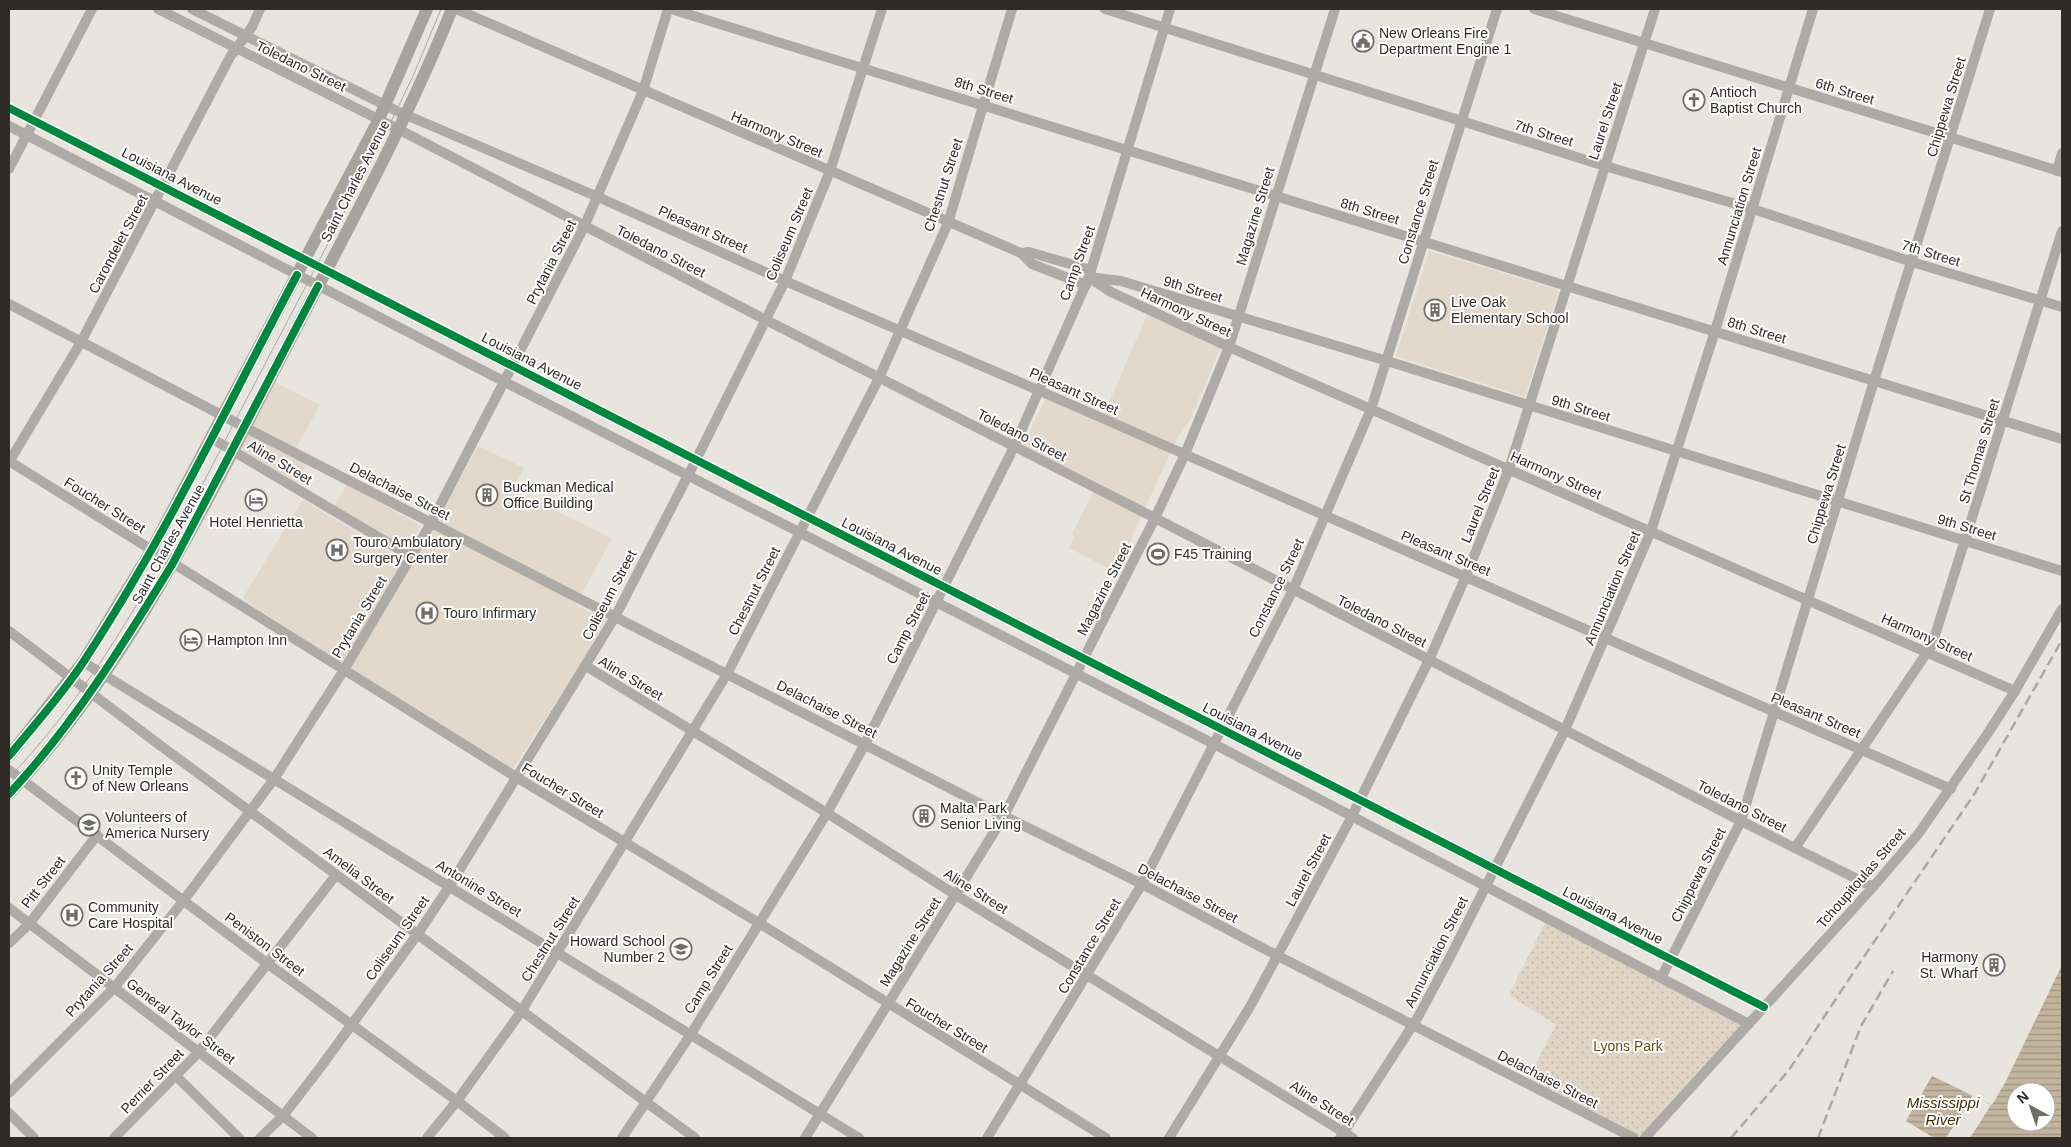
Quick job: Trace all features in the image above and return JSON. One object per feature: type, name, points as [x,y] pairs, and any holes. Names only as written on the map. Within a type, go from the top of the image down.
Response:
[{"type":"main road","name":"Saint Charles Avenue","points":[[9,756],[72,678],[151,551],[379,119],[427,9]]},
{"type":"main road","name":"Saint Charles Avenue","points":[[9,794],[91,694],[173,563],[398,129],[452,9]]},
{"type":"street","points":[[9,168],[92,9]]},
{"type":"street","name":"Toledano Street","points":[[158,9],[379,119],[584,227],[1873,887]]},
{"type":"street","name":"Pleasant Street","points":[[192,9],[384,105],[1951,789]]},
{"type":"street","name":"Carondelet Street","points":[[9,462],[81,342],[164,187],[230,57],[252,27],[260,9]]},
{"type":"street","name":"Harmony Street","points":[[456,9],[1021,254],[1029,252],[1089,278],[1111,292],[1229,347],[2015,690]]},
{"type":"street","name":"Prytania Street","points":[[9,1093],[114,988],[184,900],[274,779],[344,670],[431,523],[584,227],[643,91],[669,9]]},
{"type":"street","name":"8th Street","points":[[669,9],[863,67],[1128,151],[2062,438]]},
{"type":"street","name":"Coliseum Street","points":[[260,1138],[282,1116],[352,1025],[417,935],[449,887],[615,617],[785,281],[830,171],[882,9]]},
{"type":"street","name":"Chestnut Street","points":[[427,1138],[458,1101],[521,1012],[727,674],[880,378],[948,222],[1012,9]]},
{"type":"street","name":"7th Street","points":[[1105,9],[1605,166],[1753,209],[1912,262],[2062,306]]},
{"type":"street","name":"Camp Street","points":[[622,1138],[691,1034],[827,813],[865,744],[1014,446],[1089,278],[1170,9]]},
{"type":"street","name":"Magazine Street","points":[[805,1138],[1004,816],[1155,518],[1185,454],[1229,347],[1335,9]]},
{"type":"street","name":"Constance Street","points":[[987,1138],[1142,884],[1293,590],[1371,409],[1460,121],[1497,9]]},
{"type":"street","name":"6th Street","points":[[1534,9],[2060,172]]},
{"type":"street","name":"Laurel Street","points":[[1169,1138],[1220,1056],[1278,956],[1352,816],[1429,660],[1466,576],[1509,469],[1530,406],[1655,9]]},
{"type":"street","name":"Annunciation Street","points":[[1346,1136],[1412,1025],[1565,730],[1651,531],[1753,209],[1813,9]]},
{"type":"street","name":"Chippewa Street","points":[[1662,976],[1741,821],[1874,381],[1990,9]]},
{"type":"street","name":"Louisiana Avenue","points":[[9,108],[306,258],[1764,1007]]},
{"type":"street","points":[[9,126],[504,382],[1214,744],[1662,976],[1749,1024]]},
{"type":"street","points":[[2060,172],[2062,153]]},
{"type":"street","points":[[197,222],[204,207]]},
{"type":"street","name":"St Thomas Street","points":[[1795,848],[1929,653],[1966,541],[2062,231]]},
{"type":"street","points":[[1021,254],[1032,264],[1089,278]]},
{"type":"street","name":"9th Street","points":[[1089,278],[1121,281],[1238,318],[1387,361],[2062,571]]},
{"type":"street","name":"Delachaise Street","points":[[9,304],[431,523],[1004,816],[1142,884],[1278,956],[1634,1138]]},
{"type":"street","points":[[402,329],[410,312]]},
{"type":"street","name":"Aline Street","points":[[211,438],[412,557]]},
{"type":"street","name":"Foucher Street","points":[[9,462],[516,777],[759,923],[888,1005],[1106,1138]]},
{"type":"street","name":"Tchoupitoulas Street","points":[[1645,1138],[1873,887],[1919,833],[1951,789],[2015,690],[2062,609]]},
{"type":"street","name":"Amelia Street","points":[[9,631],[91,694],[521,1012],[695,1138]]},
{"type":"street","name":"Antonine Street","points":[[83,662],[859,1138]]},
{"type":"street","name":"Aline Street","points":[[586,666],[1220,1056],[1346,1136]]},
{"type":"street","points":[[1144,708],[1152,693]]},
{"type":"street","name":"Peniston Street","points":[[9,770],[21,781],[97,835],[268,964],[458,1101],[505,1138]]},
{"type":"street","name":"Pitt Street","points":[[9,943],[29,924],[97,835]]},
{"type":"street","name":"Perrier Street","points":[[114,1138],[198,1053],[336,875]]},
{"type":"street","name":"General Taylor Street","points":[[9,908],[312,1138]]},
{"type":"street","points":[[176,1076],[240,1138]]},
{"type":"street","points":[[9,1113],[34,1138]]},
{"type":"shaded area","points":[[1429,251],[1559,290],[1525,397],[1396,356]]},
{"type":"shaded area","points":[[1148,313],[1221,346],[1191,418],[1176,440],[1116,572],[1069,548],[1075,536],[1072,534],[1098,483],[1022,447],[1046,398],[1100,423]]},
{"type":"shaded area","points":[[275,382],[320,405],[292,455],[307,464],[296,484],[238,450]]},
{"type":"shaded area","name":"Touro Infirmary","points":[[478,446],[524,468],[513,490],[612,538],[576,605],[605,620],[584,659],[512,770],[242,599],[303,500],[410,565],[434,527]]},
{"type":"shaded area","points":[[347,485],[421,526],[407,550],[334,506]]},
{"type":"green space","name":"Lyons Park","points":[[1548,917],[1749,1024],[1645,1138],[1634,1138],[1526,1082],[1556,1025],[1509,995]]},
{"type":"water","name":"Mississippi River","points":[[2062,965],[2062,1138],[1934,1138],[1906,1121],[1932,1076],[1992,1105],[2006,1081]]},
{"type":"pier","points":[[1973,1095],[1991,1105],[1970,1138],[1946,1138]]},
{"type":"tram line","points":[[9,778],[76,697],[134,609],[161,563],[386,132],[414,74],[441,9]]},
{"type":"railway","points":[[1731,1138],[1789,1070],[1975,793],[2062,640]]},
{"type":"railway","points":[[1818,1138],[1861,1026],[1893,971]]},
{"type":"cycle path","points":[[9,108],[1764,1007]]},
{"type":"cycle path","points":[[9,756],[67,686],[114,614],[169,519],[297,275]]},
{"type":"cycle path","points":[[9,794],[55,740],[97,683],[173,563],[318,286]]},
{"type":"place","name":"New Orleans Fire Department Engine 1","points":[[1363,41]]},
{"type":"place","name":"Antioch Baptist Church","points":[[1694,100]]},
{"type":"place","name":"Live Oak Elementary School","points":[[1435,310]]},
{"type":"place","name":"Buckman Medical Office Building","points":[[487,495]]},
{"type":"place","name":"Hotel Henrietta","points":[[256,500]]},
{"type":"place","name":"Touro Ambulatory Surgery Center","points":[[337,550]]},
{"type":"place","name":"F45 Training","points":[[1158,554]]},
{"type":"place","name":"Touro Infirmary","points":[[427,613]]},
{"type":"place","name":"Hampton Inn","points":[[191,640]]},
{"type":"place","name":"Unity Temple of New Orleans","points":[[76,778]]},
{"type":"place","name":"Malta Park Senior Living","points":[[924,816]]},
{"type":"place","name":"Volunteers of America Nursery","points":[[89,825]]},
{"type":"place","name":"Community Care Hospital","points":[[72,915]]},
{"type":"place","name":"Howard School Number 2","points":[[681,949]]},
{"type":"place","name":"Harmony St. Wharf","points":[[1994,965]]}]
